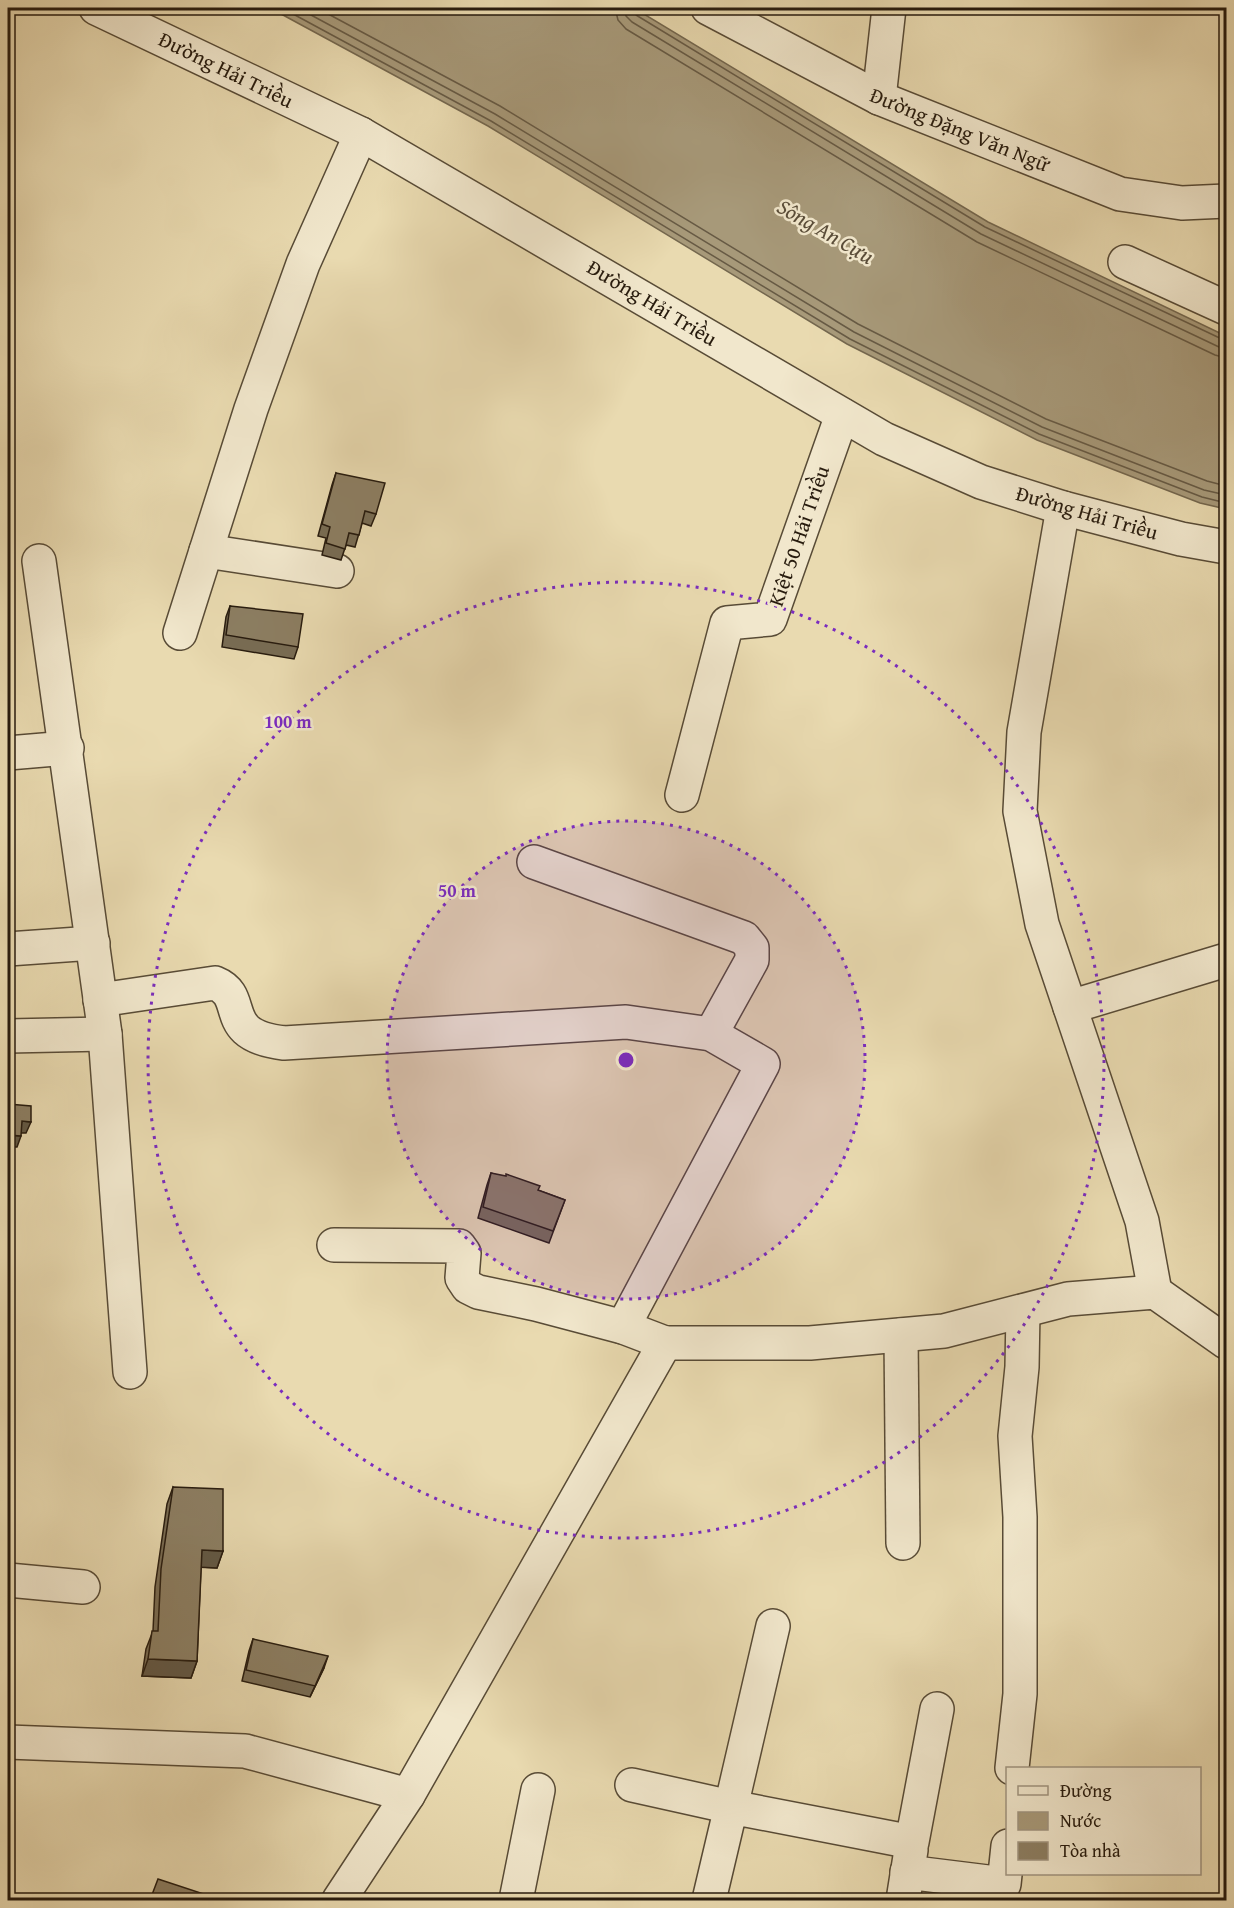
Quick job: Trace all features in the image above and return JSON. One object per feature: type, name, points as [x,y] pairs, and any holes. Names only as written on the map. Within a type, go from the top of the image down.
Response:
[{"type":"street","name":"Đường Hải Triều","points":[[96,8],[361,134],[884,439],[981,482],[1063,508],[1181,539],[1227,547]]},
{"type":"street","name":"Đường Đặng Văn Ngữ","points":[[708,8],[879,98],[1120,194],[1182,203],[1227,201]]},
{"type":"street","points":[[879,98],[889,8]]},
{"type":"street","points":[[180,633],[303,264],[361,134]]},
{"type":"street","points":[[1125,262],[1227,308]]},
{"type":"street","name":"Kiệt 50 Hải Triều","points":[[682,795],[727,623],[770,619],[842,415]]},
{"type":"street","points":[[1063,508],[1024,732],[1020,811],[1042,924],[1142,1221],[1155,1292]]},
{"type":"street","points":[[206,551],[337,571]]},
{"type":"street","points":[[39,561],[67,748],[105,1034],[130,1372]]},
{"type":"street","points":[[8,753],[67,748]]},
{"type":"street","points":[[534,862],[744,938],[752,948],[752,960],[711,1034]]},
{"type":"street","points":[[8,949],[93,943]]},
{"type":"street","points":[[1070,1007],[1227,960]]},
{"type":"street","points":[[100,1000],[215,982],[229,993],[240,1026],[251,1035],[265,1041],[284,1043],[626,1022],[711,1034],[763,1064],[623,1327]]},
{"type":"street","points":[[8,1036],[105,1034]]},
{"type":"street","points":[[334,1245],[459,1246],[464,1256],[462,1278],[473,1289],[623,1327],[665,1342],[810,1343],[944,1331],[1068,1299],[1155,1292],[1227,1342]]},
{"type":"street","points":[[1012,1767],[1020,1694],[1020,1539],[1015,1436],[1023,1311]]},
{"type":"street","points":[[902,1335],[903,1543]]},
{"type":"street","points":[[339,1900],[408,1795],[665,1342]]},
{"type":"street","points":[[8,1580],[83,1587]]},
{"type":"street","points":[[709,1900],[773,1626]]},
{"type":"street","points":[[907,1872],[937,1709]]},
{"type":"street","points":[[8,1742],[245,1751],[408,1795]]},
{"type":"street","points":[[632,1785],[730,1807],[907,1872],[1004,1884],[1006,1865]]},
{"type":"street","points":[[516,1900],[538,1790]]},
{"type":"water","name":"Sông An Cựu","points":[[270,8],[634,8],[988,222],[1226,336],[1226,509],[1200,503],[1037,440],[847,344],[488,126]]},
{"type":"building","points":[[336,473],[385,483],[376,514],[365,511],[359,535],[349,533],[345,549],[326,543],[330,527],[322,524]]},
{"type":"building","points":[[230,606],[303,614],[298,647],[226,635]]},
{"type":"building","points":[[8,1104],[31,1106],[31,1122],[22,1121],[21,1136],[8,1135]]},
{"type":"building","points":[[491,1173],[506,1176],[506,1174],[540,1186],[538,1190],[565,1200],[553,1231],[483,1207]]},
{"type":"building","points":[[173,1487],[223,1489],[223,1551],[202,1550],[197,1661],[148,1659],[152,1631],[158,1631],[161,1569]]},
{"type":"building","points":[[253,1639],[328,1656],[315,1686],[246,1670]]},
{"type":"building","points":[[158,1879],[219,1899],[150,1900]]}]
